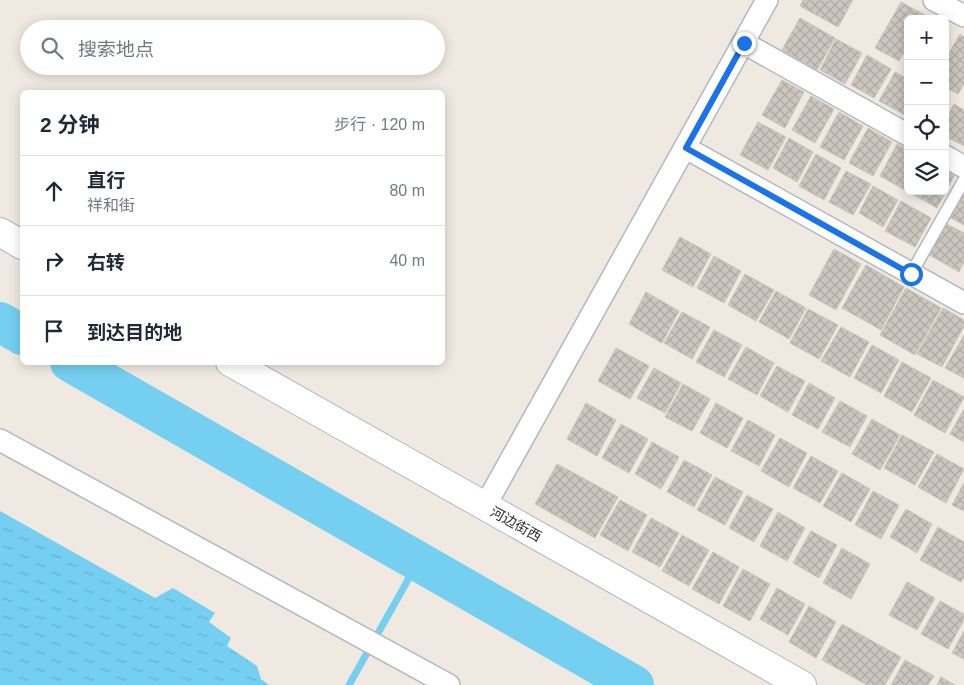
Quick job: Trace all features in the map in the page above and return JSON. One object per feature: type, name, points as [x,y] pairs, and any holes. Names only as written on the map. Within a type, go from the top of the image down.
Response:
[{"type":"street","points":[[485,506],[767,0]]},
{"type":"street","points":[[934,0],[964,16]]},
{"type":"street","points":[[744,43],[904,133]]},
{"type":"street","points":[[686,148],[964,303]]},
{"type":"street","points":[[949,158],[964,166]]},
{"type":"street","points":[[0,232],[20,244]]},
{"type":"street","name":"河边街西","points":[[235,365],[802,685]]},
{"type":"street","points":[[0,440],[449,685]]},
{"type":"lane","points":[[911,274],[964,180]]},
{"type":"water","points":[[0,511],[155,598],[173,588],[215,613],[209,622],[231,638],[227,646],[257,666],[261,679],[269,685],[0,685]]},
{"type":"building","points":[[803,0],[853,0],[838,27],[800,6]]},
{"type":"building","points":[[901,2],[925,15],[904,15],[904,53],[899,61],[875,48]]},
{"type":"building","points":[[800,18],[835,38],[817,70],[782,50]]},
{"type":"building","points":[[960,34],[964,37],[964,84],[958,94],[949,89],[949,53]]},
{"type":"building","points":[[836,39],[862,53],[845,84],[820,70]]},
{"type":"building","points":[[867,55],[891,69],[874,98],[851,85]]},
{"type":"building","points":[[895,72],[904,77],[904,114],[879,101]]},
{"type":"building","points":[[782,80],[804,92],[785,128],[762,115]]},
{"type":"building","points":[[811,96],[834,109],[815,143],[792,130]]},
{"type":"building","points":[[954,104],[964,110],[964,146],[949,138],[949,113]]},
{"type":"building","points":[[839,112],[863,126],[844,160],[820,147]]},
{"type":"building","points":[[758,122],[786,137],[768,170],[740,155]]},
{"type":"building","points":[[868,128],[892,142],[873,176],[849,163]]},
{"type":"building","points":[[789,138],[813,152],[797,182],[773,168]]},
{"type":"building","points":[[897,144],[904,148],[904,189],[880,176]]},
{"type":"building","points":[[816,154],[841,168],[824,200],[799,186]]},
{"type":"building","points":[[846,171],[871,184],[853,215],[829,202]]},
{"type":"building","points":[[949,173],[954,176],[949,185]]},
{"type":"building","points":[[873,186],[898,200],[883,227],[859,213]]},
{"type":"building","points":[[964,186],[964,225],[947,216]]},
{"type":"building","points":[[914,195],[944,195],[937,208]]},
{"type":"building","points":[[901,201],[931,218],[915,247],[885,231]]},
{"type":"building","points":[[943,222],[964,233],[964,262],[959,272],[926,253]]},
{"type":"building","points":[[680,237],[711,254],[693,287],[662,270]]},
{"type":"building","points":[[834,249],[861,264],[836,310],[809,295]]},
{"type":"building","points":[[714,256],[741,271],[724,303],[697,288]]},
{"type":"building","points":[[866,265],[904,287],[881,330],[842,308]]},
{"type":"building","points":[[745,274],[774,290],[756,321],[728,305]]},
{"type":"building","points":[[906,288],[941,308],[915,355],[880,335]]},
{"type":"building","points":[[776,291],[806,308],[789,339],[759,322]]},
{"type":"building","points":[[646,292],[679,311],[662,343],[629,324]]},
{"type":"building","points":[[943,308],[964,320],[964,326],[942,367],[917,354]]},
{"type":"building","points":[[808,309],[838,325],[819,359],[790,343]]},
{"type":"building","points":[[682,312],[710,327],[692,359],[664,343]]},
{"type":"building","points":[[841,327],[869,342],[850,377],[821,361]]},
{"type":"building","points":[[714,330],[742,345],[724,377],[696,362]]},
{"type":"building","points":[[964,335],[964,378],[945,368]]},
{"type":"building","points":[[872,345],[899,360],[881,393],[854,378]]},
{"type":"building","points":[[746,347],[774,363],[757,395],[728,379]]},
{"type":"building","points":[[616,348],[649,366],[630,399],[598,381]]},
{"type":"building","points":[[902,362],[931,378],[912,412],[884,396]]},
{"type":"building","points":[[777,366],[805,381],[788,412],[760,396]]},
{"type":"building","points":[[654,368],[681,383],[665,413],[637,398]]},
{"type":"building","points":[[933,380],[964,397],[945,433],[914,415]]},
{"type":"building","points":[[809,383],[835,398],[818,429],[792,415]]},
{"type":"building","points":[[683,384],[710,399],[692,431],[665,417]]},
{"type":"building","points":[[840,401],[867,416],[850,447],[822,432]]},
{"type":"building","points":[[586,403],[616,420],[597,456],[567,439]]},
{"type":"building","points":[[716,403],[743,418],[727,448],[700,433]]},
{"type":"building","points":[[964,409],[964,442],[950,434]]},
{"type":"building","points":[[872,419],[900,435],[880,470],[852,454]]},
{"type":"building","points":[[748,420],[775,435],[759,466],[731,451]]},
{"type":"building","points":[[621,424],[648,439],[629,473],[602,458]]},
{"type":"building","points":[[902,435],[934,452],[915,485],[884,468]]},
{"type":"building","points":[[780,438],[807,453],[789,487],[761,471]]},
{"type":"building","points":[[652,442],[679,457],[661,489],[635,474]]},
{"type":"building","points":[[937,454],[964,469],[946,503],[918,487]]},
{"type":"building","points":[[811,456],[838,471],[820,503],[793,488]]},
{"type":"building","points":[[684,460],[712,475],[694,507],[667,492]]},
{"type":"building","points":[[557,464],[618,497],[595,538],[535,504]]},
{"type":"building","points":[[842,473],[870,489],[851,522],[823,506]]},
{"type":"building","points":[[715,477],[743,492],[725,525],[697,510]]},
{"type":"building","points":[[964,483],[964,511],[952,505]]},
{"type":"building","points":[[873,491],[899,505],[881,539],[855,525]]},
{"type":"building","points":[[747,495],[773,509],[754,542],[729,528]]},
{"type":"building","points":[[620,500],[647,515],[628,551],[600,535]]},
{"type":"building","points":[[906,509],[932,524],[917,553],[890,537]]},
{"type":"building","points":[[778,512],[805,528],[787,561],[760,546]]},
{"type":"building","points":[[651,518],[679,533],[660,567],[632,552]]},
{"type":"building","points":[[938,527],[964,542],[964,577],[961,582],[920,560]]},
{"type":"building","points":[[811,531],[837,545],[819,578],[793,563]]},
{"type":"building","points":[[682,535],[709,550],[689,586],[662,571]]},
{"type":"building","points":[[842,548],[870,564],[851,599],[823,583]]},
{"type":"building","points":[[713,552],[739,567],[719,604],[692,589]]},
{"type":"building","points":[[743,569],[770,584],[750,621],[723,606]]},
{"type":"building","points":[[907,582],[935,598],[917,630],[889,615]]},
{"type":"building","points":[[777,588],[805,604],[788,635],[760,619]]},
{"type":"building","points":[[940,601],[964,614],[964,620],[948,649],[921,634]]},
{"type":"building","points":[[809,606],[836,622],[816,658],[789,642]]},
{"type":"building","points":[[842,624],[901,657],[885,685],[867,685],[822,660]]},
{"type":"building","points":[[964,631],[964,659],[952,653]]},
{"type":"building","points":[[905,660],[934,676],[928,685],[891,685]]},
{"type":"building","points":[[941,677],[955,685],[937,685]]},
{"type":"waterway","points":[[0,322],[20,334]]},
{"type":"waterway","points":[[75,365],[634,685]]},
{"type":"waterway","points":[[349,685],[418,562]]},
{"type":"route","points":[[744,43],[686,148],[911,274]]}]
